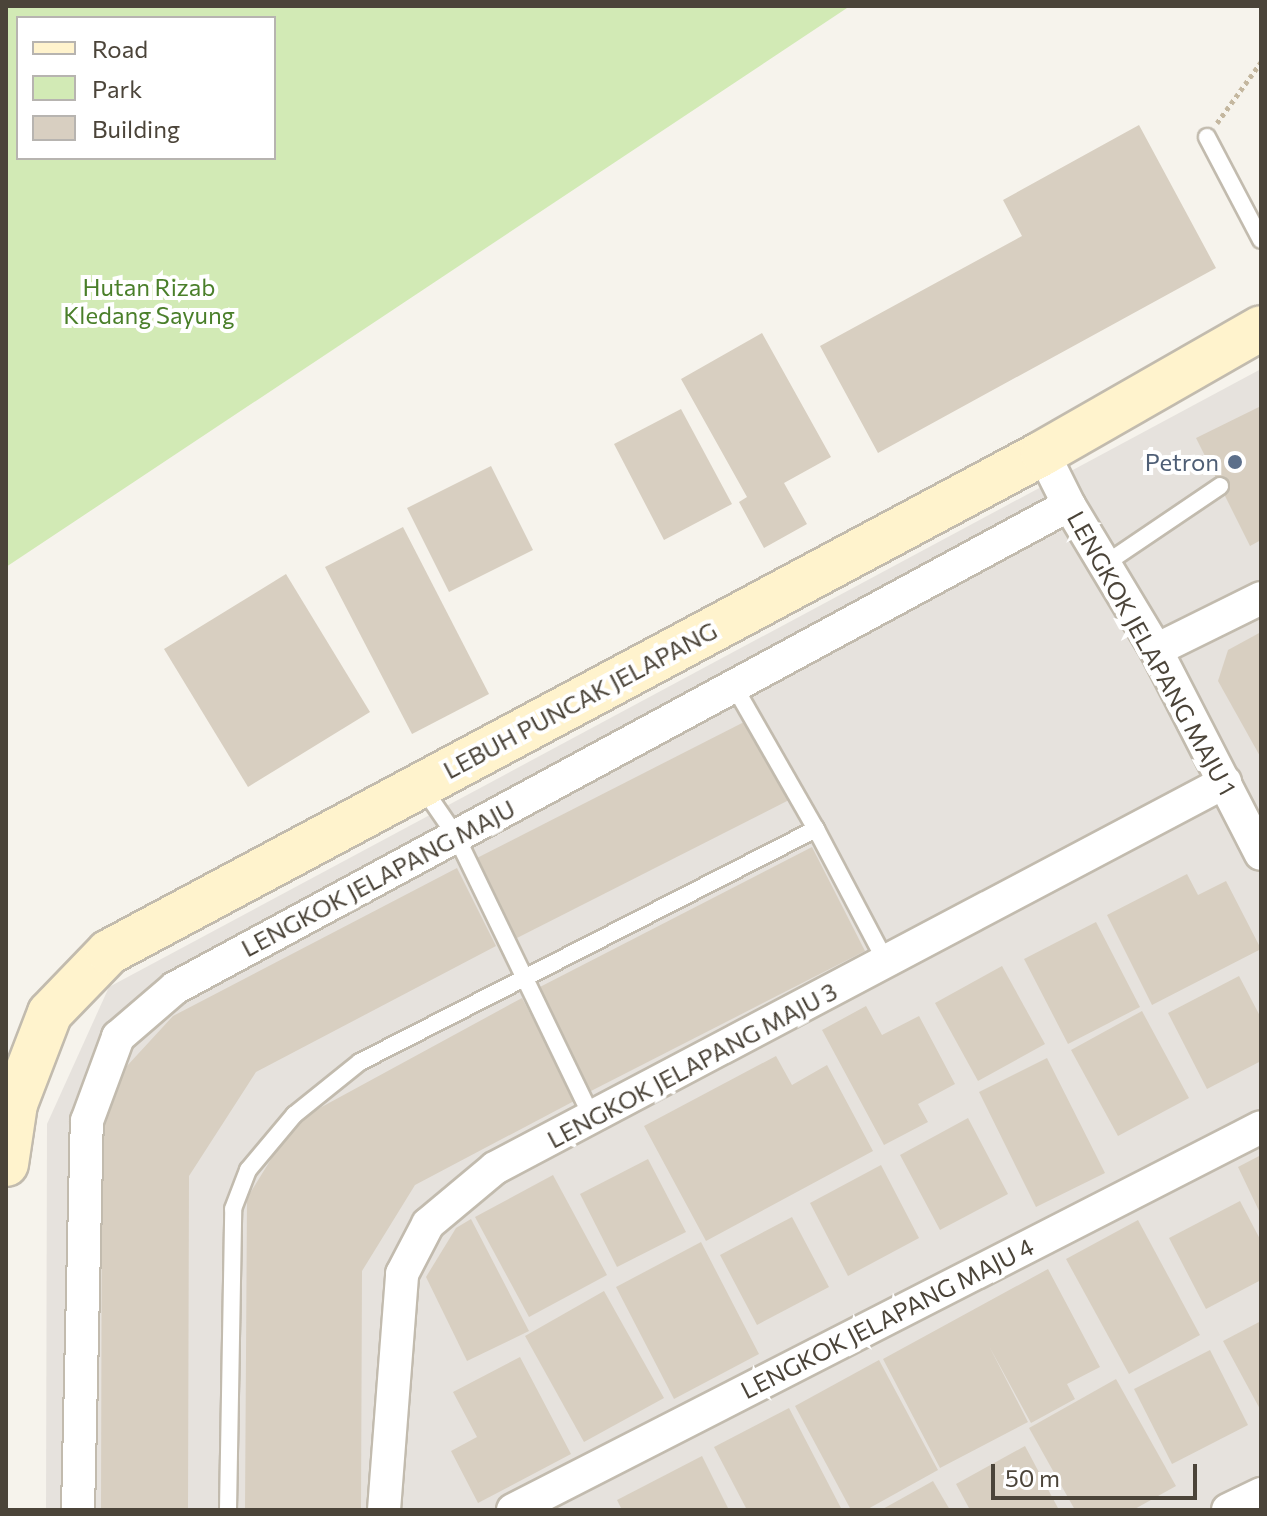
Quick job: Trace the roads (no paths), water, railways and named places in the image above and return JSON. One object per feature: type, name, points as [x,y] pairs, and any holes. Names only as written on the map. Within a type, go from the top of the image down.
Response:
[{"type":"street","name":"LEBUH PUNCAK JELAPANG","points":[[6,1164],[15,1104],[50,1013],[109,952],[1043,453],[1261,328]]},
{"type":"street","name":"LENGKOK JELAPANG MAJU 1","points":[[1043,453],[1069,505],[1156,650],[1261,854]]},
{"type":"street","name":"LENGKOK JELAPANG MAJU","points":[[78,1510],[87,1121],[118,1037],[175,988],[1069,505]]},
{"type":"street","points":[[1156,650],[1261,598]]},
{"type":"street","name":"LENGKOK JELAPANG MAJU 3","points":[[384,1510],[402,1274],[428,1224],[495,1168],[1225,782]]},
{"type":"street","name":"LENGKOK JELAPANG MAJU 4","points":[[513,1510],[1261,1127]]},
{"type":"street","points":[[1228,1510],[1261,1494]]},
{"type":"lane","points":[[1207,137],[1261,240]]},
{"type":"lane","points":[[1105,564],[1220,486]]},
{"type":"lane","points":[[734,686],[816,829],[886,962]]},
{"type":"lane","points":[[421,785],[456,836],[592,1117]]},
{"type":"lane","points":[[228,1510],[233,1209],[248,1170],[294,1115],[360,1062],[816,829]]},
{"type":"place","name":"Petron","points":[[1235,462]]},
{"type":"park label","name":"Hutan Rizab Kledang Sayung","points":[[149,301]]}]
